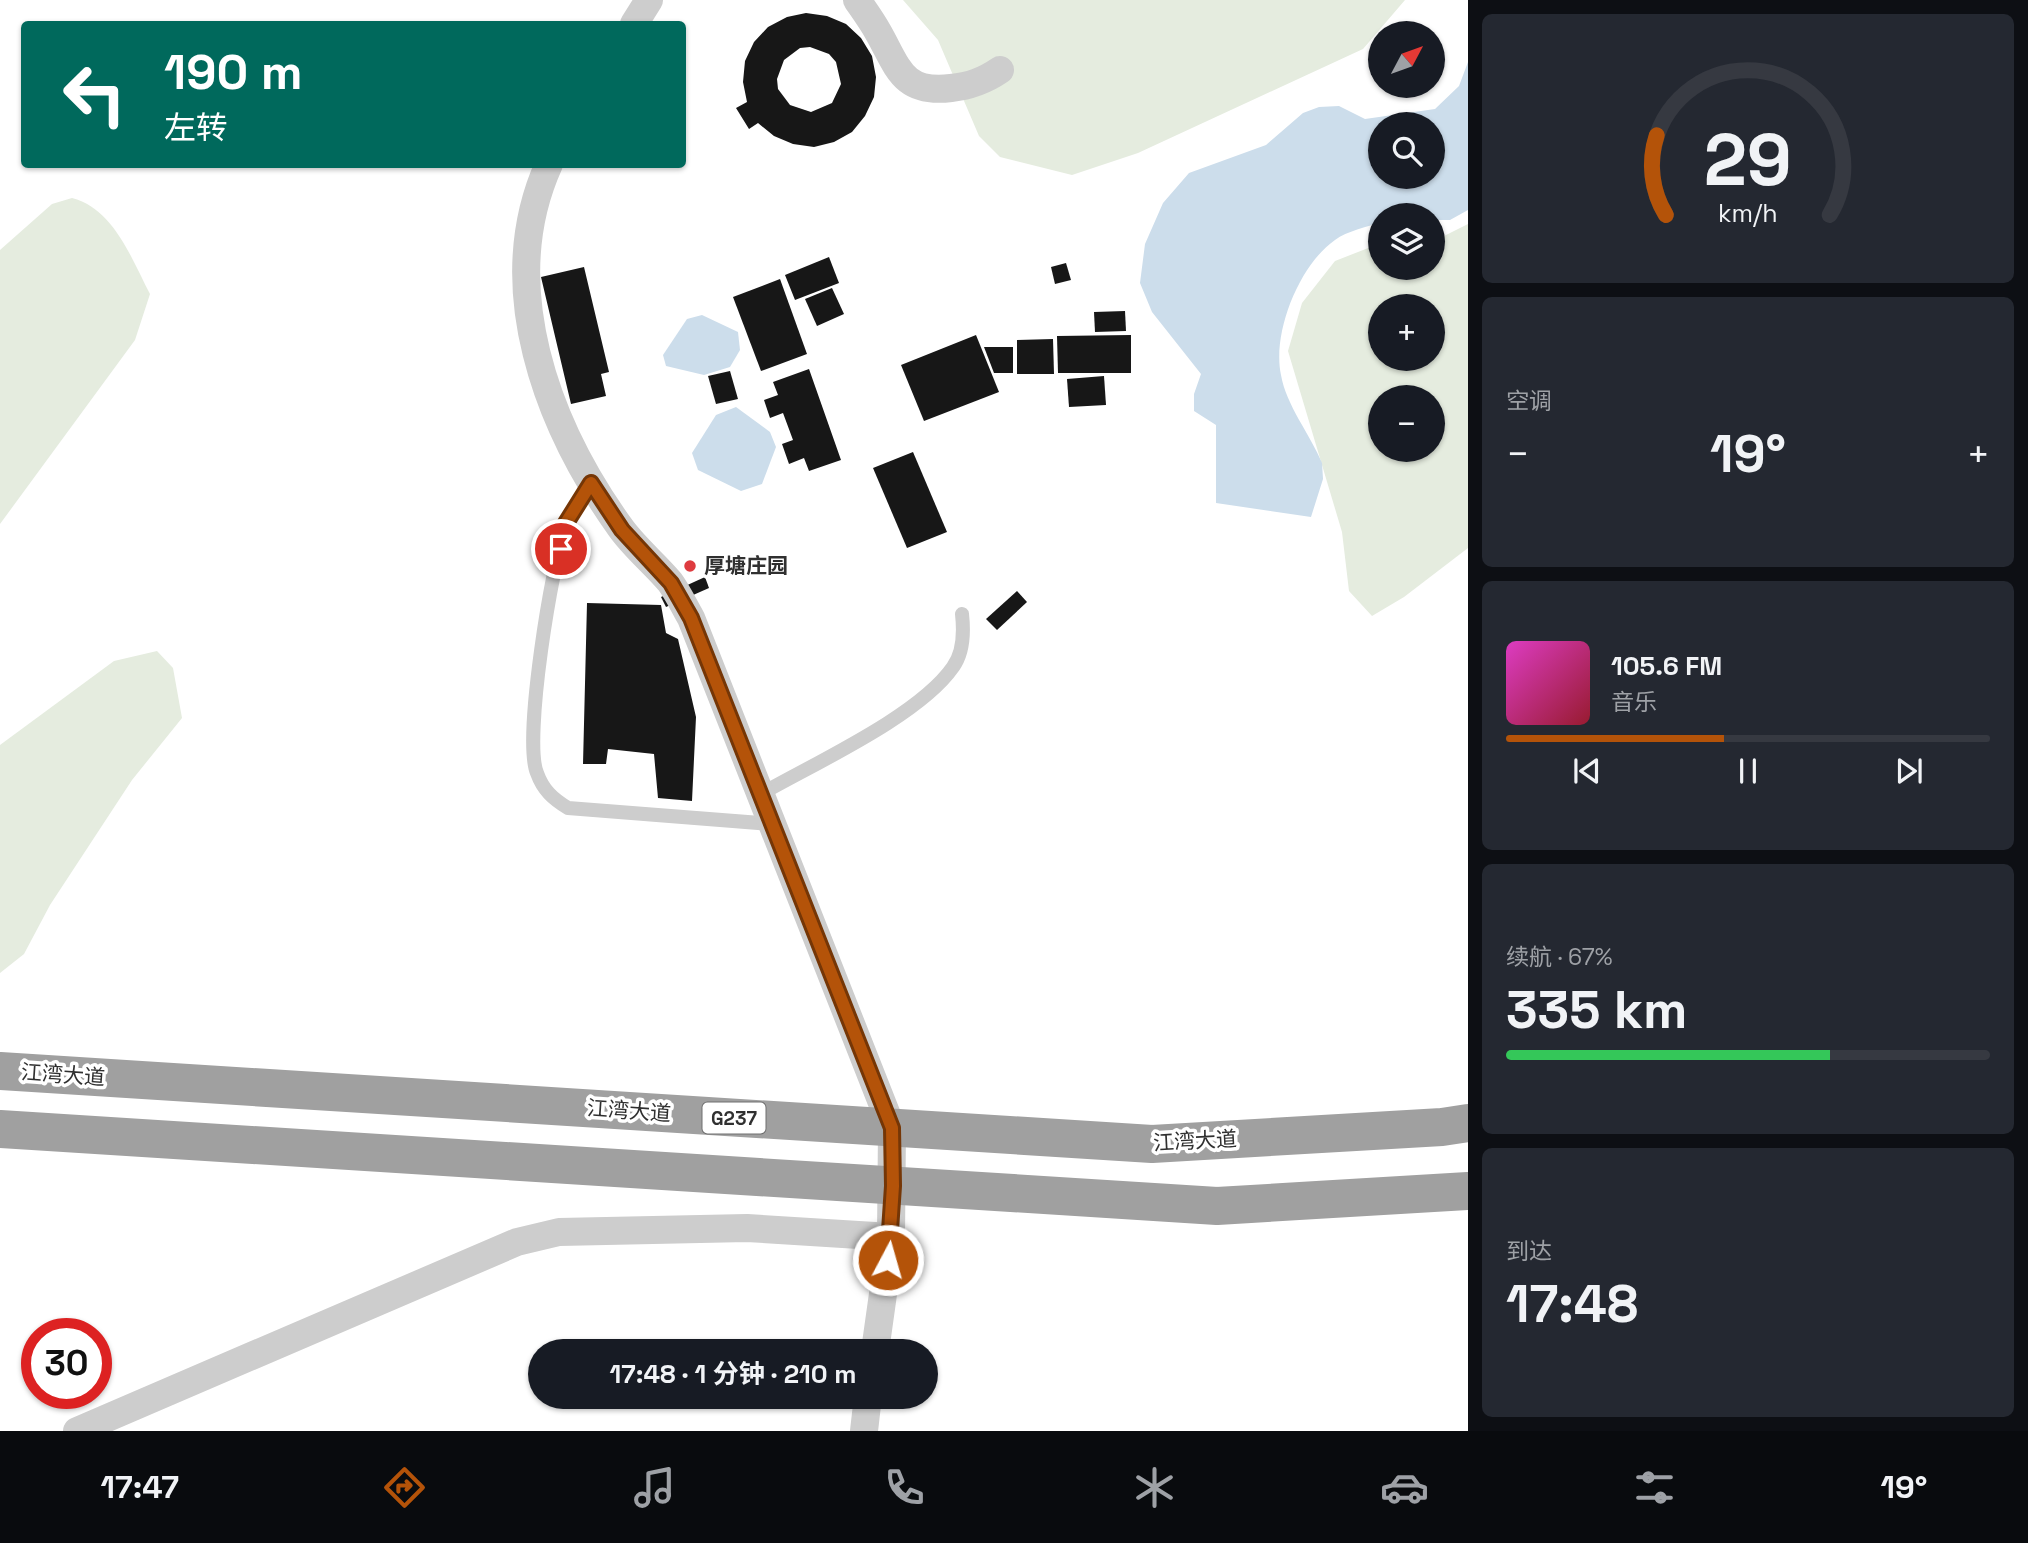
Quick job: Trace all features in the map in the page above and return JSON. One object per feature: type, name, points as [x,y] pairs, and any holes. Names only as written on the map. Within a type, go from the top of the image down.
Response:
[{"type":"highway","name":"江湾大道","points":[[0,1071],[1152,1144],[1442,1127],[1468,1123]]},
{"type":"highway","points":[[0,1129],[1217,1206],[1468,1191]]},
{"type":"street","points":[[636,21],[649,0]]},
{"type":"street","points":[[857,0],[877,30],[899,73],[908,81],[935,90],[971,86],[1000,70]]},
{"type":"street","points":[[547,168],[536,194],[525,270],[527,315],[556,416],[591,483],[622,530],[671,583],[691,618],[892,1128],[891,1237],[877,1339]]},
{"type":"street","points":[[77,1431],[504,1247],[538,1237],[559,1232],[747,1228],[891,1237]]},
{"type":"street","points":[[864,1431],[867,1409]]},
{"type":"lane","points":[[591,483],[566,523],[549,599],[535,708],[536,771],[550,797],[568,808],[772,824]]},
{"type":"lane","points":[[761,794],[925,699],[955,665],[964,635],[962,614]]},
{"type":"shaded area","points":[[903,0],[1405,0],[1387,21],[1368,21],[1368,43],[1363,49],[1138,153],[1072,175],[1000,157],[979,136],[938,40]]},
{"type":"shaded area","points":[[72,198],[87,204],[110,224],[128,251],[150,294],[135,340],[0,524],[0,250],[52,204]]},
{"type":"shaded area","points":[[1468,224],[1468,548],[1404,597],[1372,616],[1349,591],[1342,532],[1288,351],[1302,303],[1335,261],[1368,248],[1368,280],[1445,280],[1445,236]]},
{"type":"shaded area","points":[[157,651],[173,668],[182,718],[132,780],[50,905],[24,954],[0,973],[0,745],[114,661]]},
{"type":"water","points":[[1468,62],[1468,210],[1445,220],[1445,203],[1368,203],[1368,226],[1345,234],[1322,251],[1300,283],[1285,320],[1279,358],[1281,375],[1293,408],[1322,463],[1323,479],[1311,517],[1216,503],[1216,425],[1194,411],[1194,394],[1201,374],[1152,312],[1140,283],[1145,244],[1163,203],[1189,173],[1266,145],[1303,113],[1319,107],[1339,106],[1368,119],[1368,189],[1445,189],[1445,112],[1414,112],[1435,109],[1459,86]]},
{"type":"water","points":[[702,315],[738,332],[740,350],[730,367],[704,375],[666,366],[663,355],[687,319]]},
{"type":"water","points":[[736,407],[770,432],[776,447],[762,484],[741,491],[698,470],[692,453],[716,415]]},
{"type":"building","points":[[806,13],[827,16],[846,24],[861,38],[872,56],[876,77],[874,97],[865,116],[852,132],[834,142],[814,147],[793,144],[774,136],[758,123],[749,129],[736,108],[747,102],[743,82],[745,61],[754,42],[768,27],[787,17]],"holes":[[[810,47],[829,54],[836,62],[841,84],[832,103],[811,112],[790,105],[778,89],[777,79],[784,60],[800,48]]]},
{"type":"building","points":[[829,257],[839,283],[795,300],[785,275]]},
{"type":"building","points":[[1066,263],[1071,280],[1055,284],[1051,267]]},
{"type":"building","points":[[584,267],[609,372],[601,374],[606,396],[571,404],[541,277]]},
{"type":"building","points":[[780,279],[807,354],[761,371],[733,297]]},
{"type":"building","points":[[832,288],[844,314],[817,326],[805,299]]},
{"type":"building","points":[[1125,311],[1126,331],[1095,332],[1094,312]]},
{"type":"building","points":[[976,335],[999,392],[924,421],[901,365]]},
{"type":"building","points":[[1131,335],[1131,373],[1058,373],[1057,336]]},
{"type":"building","points":[[1053,339],[1054,374],[1017,374],[1017,340]]},
{"type":"building","points":[[984,347],[1013,347],[1013,373],[994,373]]},
{"type":"building","points":[[809,369],[841,460],[809,471],[804,458],[789,464],[782,444],[793,440],[783,413],[770,418],[764,400],[778,395],[773,382]]},
{"type":"building","points":[[730,371],[738,399],[716,404],[708,376]]},
{"type":"building","points":[[1104,376],[1106,405],[1069,407],[1067,379]]},
{"type":"building","points":[[913,452],[947,532],[907,548],[873,468]]},
{"type":"building","points":[[705,577],[709,588],[666,607],[661,597]]},
{"type":"building","points":[[1017,591],[1027,602],[997,630],[986,619]]},
{"type":"building","points":[[587,603],[661,605],[666,633],[678,639],[696,717],[692,801],[658,798],[654,754],[608,749],[606,764],[583,764]]},
{"type":"place","name":"厚塘庄园","points":[[690,566]]},
{"type":"route","points":[[561,549],[566,523],[591,483],[622,530],[671,583],[691,618],[892,1128],[893,1186],[888,1260]]}]
